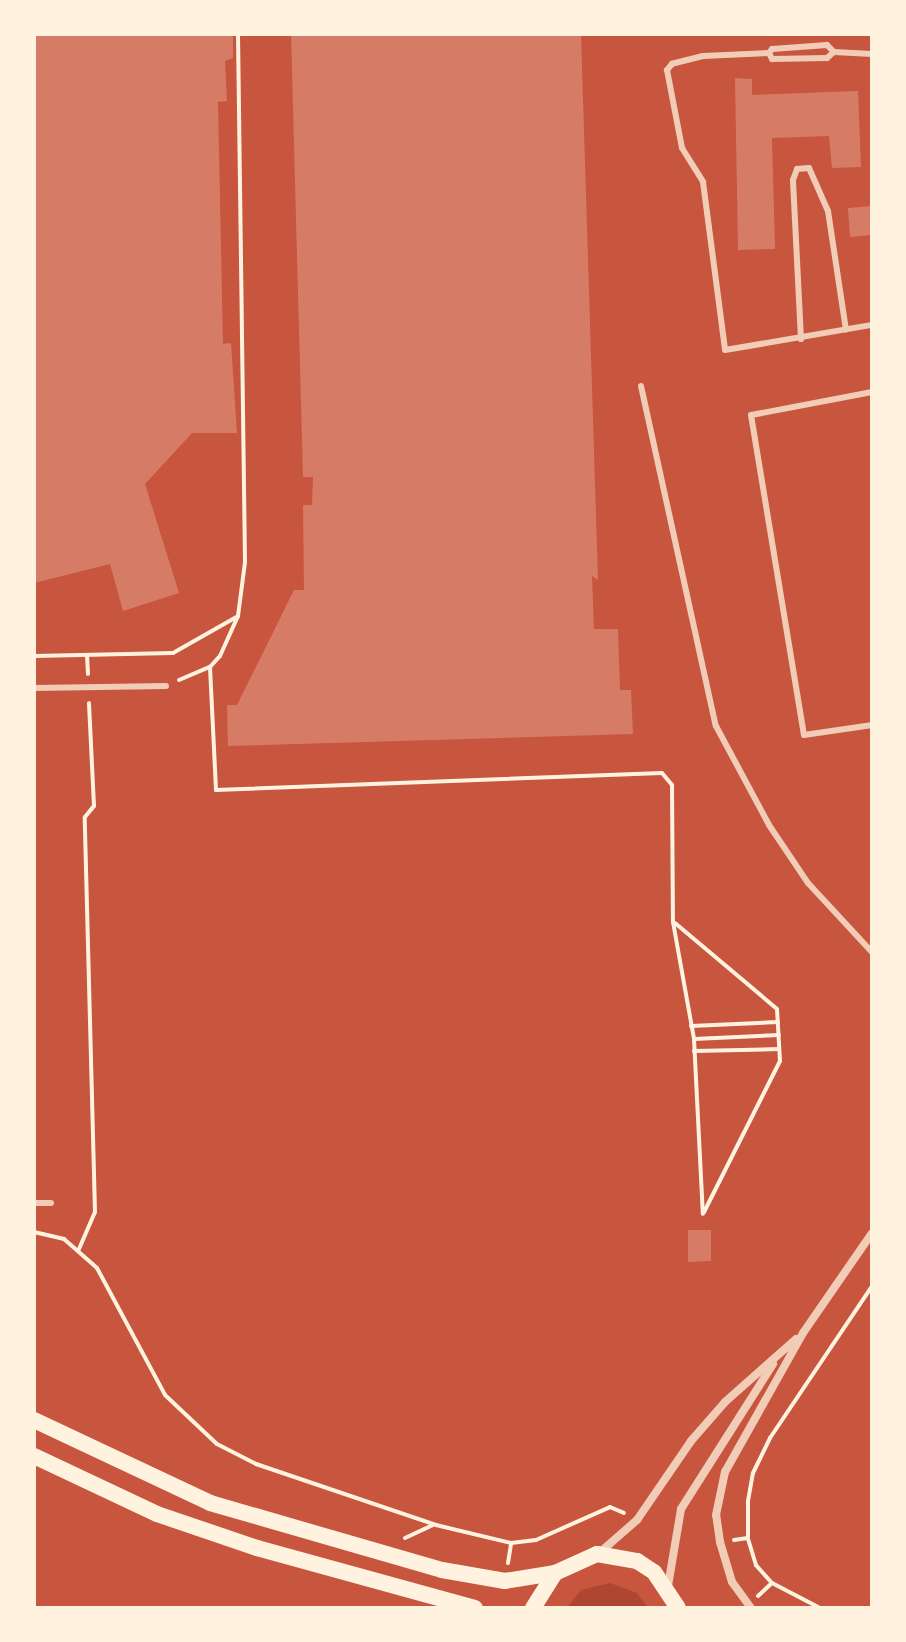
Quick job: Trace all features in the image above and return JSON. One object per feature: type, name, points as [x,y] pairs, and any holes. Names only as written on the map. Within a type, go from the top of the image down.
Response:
[{"type":"main road","points":[[34,1420],[210,1503],[442,1570],[505,1581],[555,1573],[597,1554],[637,1561],[668,1587],[678,1607]]},
{"type":"main road","points":[[34,1456],[157,1514],[257,1548],[475,1608]]},
{"type":"main road","points":[[533,1608],[555,1573]]},
{"type":"street","points":[[751,1608],[732,1582],[716,1515],[725,1472],[803,1333],[872,1233]]},
{"type":"street","points":[[597,1554],[637,1520],[691,1441],[725,1402],[803,1333]]},
{"type":"street","points":[[668,1587],[681,1509],[779,1355]]},
{"type":"lane","points":[[872,54],[834,52],[827,45],[772,49],[769,53],[703,56],[672,64],[667,70],[682,148],[703,182],[725,350],[872,325]]},
{"type":"lane","points":[[769,53],[772,59],[827,58],[834,52]]},
{"type":"lane","points":[[801,339],[793,180],[797,169],[809,168],[828,211],[846,330]]},
{"type":"lane","points":[[641,386],[716,726],[769,825],[808,883],[872,952]]},
{"type":"lane","points":[[872,392],[751,415],[804,735],[872,725]]},
{"type":"lane","points":[[34,688],[166,686]]},
{"type":"lane","points":[[34,1203],[51,1203]]},
{"type":"path","points":[[238,34],[245,562],[238,616],[210,667],[216,790],[662,773],[672,785],[673,922],[694,1039],[703,1214],[780,1061],[777,1009],[673,922]]},
{"type":"path","points":[[34,656],[173,653],[238,616]]},
{"type":"path","points":[[166,686],[210,667]]},
{"type":"path","points":[[79,1249],[95,1212],[85,817],[94,806],[91,721]]},
{"type":"path","points":[[691,1026],[778,1022]]},
{"type":"path","points":[[694,1039],[779,1035]]},
{"type":"path","points":[[694,1051],[779,1049]]},
{"type":"path","points":[[34,1232],[79,1249],[111,1290],[165,1395],[217,1444],[256,1464],[436,1525],[511,1543],[536,1540],[610,1507],[624,1514]]},
{"type":"path","points":[[820,1608],[772,1583],[756,1565],[748,1538],[753,1473],[770,1438],[872,1286]]},
{"type":"path","points":[[734,1540],[748,1538]]},
{"type":"path","points":[[508,1562],[511,1543]]},
{"type":"path","points":[[760,1594],[772,1583]]},
{"type":"shaded area","points":[[610,1583],[637,1593],[648,1608],[567,1608],[581,1590]]},
{"type":"building","points":[[34,34],[233,34],[233,58],[225,61],[227,101],[218,102],[223,344],[231,343],[237,433],[192,433],[145,484],[179,593],[123,611],[110,564],[34,583]]},
{"type":"building","points":[[291,34],[581,34],[598,580],[592,576],[594,629],[618,629],[620,690],[631,690],[633,734],[228,746],[227,705],[237,705],[294,590],[304,590],[303,505],[312,505],[313,477],[303,477]]},
{"type":"building","points":[[735,78],[752,79],[752,95],[858,91],[861,167],[832,168],[829,136],[772,138],[775,249],[738,250]]},
{"type":"building","points":[[872,206],[872,235],[850,237],[848,208]]},
{"type":"building","points":[[688,1230],[711,1230],[711,1261],[688,1262]]}]
